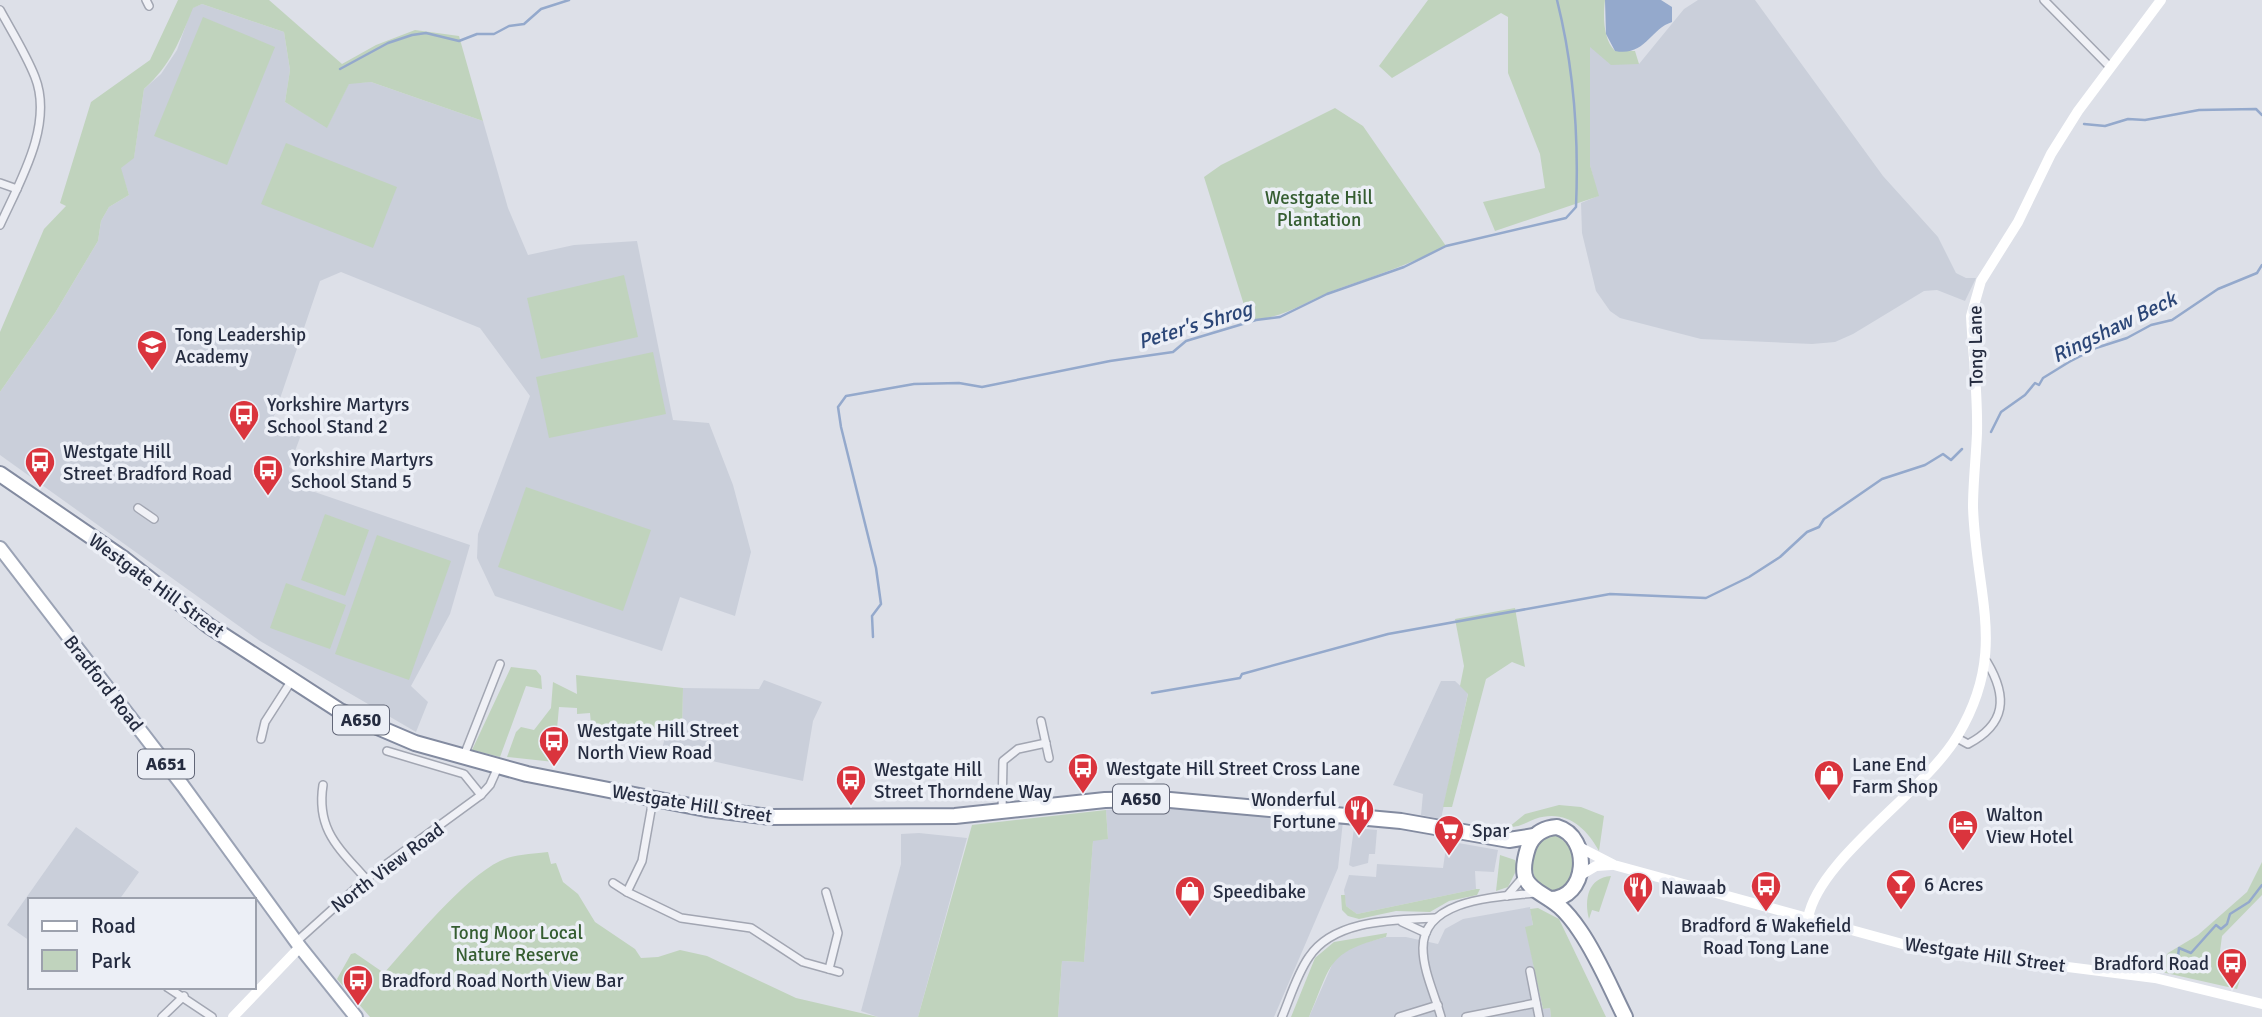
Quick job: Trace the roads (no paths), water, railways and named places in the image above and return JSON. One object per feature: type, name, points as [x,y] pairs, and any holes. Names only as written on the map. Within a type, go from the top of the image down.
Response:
[{"type":"highway","name":"Westgate Hill Street","points":[[0,474],[6,481],[124,559],[209,626],[340,711],[415,743],[498,767],[735,814],[816,820],[928,818],[1105,800],[1159,799],[1374,818],[1510,840],[1534,836]]},
{"type":"highway","name":"A650","points":[[1534,836],[1556,827],[1570,833],[1579,847]]},
{"type":"highway","points":[[1525,869],[1534,836]]},
{"type":"highway","points":[[1510,840],[1542,896],[1567,914],[1582,933],[1625,1017]]},
{"type":"highway","points":[[1579,847],[1577,883],[1582,933]]},
{"type":"highway","points":[[1542,896],[1563,897],[1577,883]]},
{"type":"main road","name":"Bradford Road","points":[[0,548],[183,786],[298,945],[356,1017]]},
{"type":"street","points":[[2044,0],[2110,67]]},
{"type":"street","name":"Tong Lane","points":[[1808,918],[1818,889],[1917,785],[1956,738],[1981,688],[1987,662],[1987,628],[1973,506],[1977,431],[1971,316],[1974,298],[2018,222],[2051,154],[2110,67],[2161,0]]},
{"type":"street","points":[[0,10],[36,78],[40,94],[32,152],[0,225]]},
{"type":"street","points":[[0,183],[17,189]]},
{"type":"street","points":[[138,508],[154,519]]},
{"type":"street","name":"Tong Lane","points":[[1956,738],[1968,744],[1984,736],[2001,707],[1999,682],[1987,662]]},
{"type":"street","points":[[463,758],[500,664]]},
{"type":"street","points":[[261,739],[265,722],[292,680]]},
{"type":"street","points":[[1041,721],[1049,758]]},
{"type":"street","points":[[1002,812],[1003,761],[1018,749],[1046,743]]},
{"type":"street","points":[[387,751],[464,774],[481,795]]},
{"type":"street","name":"North View Road","points":[[298,945],[366,879],[481,795],[490,785],[498,767]]},
{"type":"street","points":[[323,785],[321,809],[325,827],[366,879]]},
{"type":"street","points":[[627,892],[642,861],[653,799]]},
{"type":"street","name":"Westgate Hill Street","points":[[1579,847],[1614,865],[1917,948],[2155,978],[2262,1004]]},
{"type":"street","points":[[1577,883],[1596,866],[1614,865]]},
{"type":"street","points":[[1506,896],[1525,869]]},
{"type":"street","points":[[613,883],[672,916],[751,928],[803,962],[839,972]]},
{"type":"street","points":[[826,892],[838,933],[829,970]]},
{"type":"street","points":[[1282,1017],[1309,957],[1334,935],[1377,921],[1435,918],[1457,906],[1506,896],[1542,896]]},
{"type":"street","points":[[1435,918],[1426,933],[1423,952],[1441,1017]]},
{"type":"street","points":[[1398,920],[1426,933]]},
{"type":"street","points":[[233,1017],[298,945]]},
{"type":"street","points":[[1530,971],[1539,1017]]},
{"type":"street","points":[[171,989],[212,1017]]},
{"type":"street","points":[[162,1017],[184,996]]},
{"type":"street","points":[[1466,1017],[1536,1003]]},
{"type":"street","points":[[1399,1017],[1438,1005]]},
{"type":"water","points":[[1605,0],[1661,0],[1672,7],[1672,22],[1633,50],[1615,51],[1606,34]]},
{"type":"waterway","points":[[340,69],[388,43],[412,35],[426,33],[459,41],[477,34],[494,34],[509,26],[524,24],[541,9],[569,0]]},
{"type":"waterway","name":"Peter's Shrog","points":[[873,637],[872,616],[881,604],[876,568],[841,427],[838,407],[846,396],[914,384],[959,383],[982,387],[1110,361],[1173,352],[1186,341],[1256,320],[1280,317],[1327,294],[1404,267],[1446,246],[1566,218],[1576,207],[1576,129],[1568,51],[1557,0]]},
{"type":"waterway","points":[[2084,124],[2105,126],[2128,119],[2145,120],[2199,110],[2256,109],[2262,115]]},
{"type":"waterway","name":"Ringshaw Beck","points":[[1991,432],[2001,412],[2025,395],[2035,383],[2039,385],[2043,378],[2096,348],[2127,338],[2151,325],[2172,320],[2218,289],[2257,273],[2262,265]]},
{"type":"waterway","points":[[1152,693],[1240,678],[1242,674],[1388,634],[1610,594],[1706,598],[1749,577],[1780,557],[1807,532],[1819,527],[1824,519],[1882,479],[1925,465],[1943,454],[1951,460],[1962,449]]},
{"type":"waterway","name":"Ringshaw Beck","points":[[2171,970],[2177,965],[2179,948],[2191,953],[2216,925],[2221,929],[2227,924],[2230,914],[2249,902],[2262,885]]},
{"type":"place","name":"Tong Leadership Academy","points":[[152,372]]},
{"type":"place","name":"Yorkshire Martyrs School Stand 2","points":[[244,442]]},
{"type":"place","name":"Westgate Hill Street Bradford Road","points":[[40,489]]},
{"type":"place","name":"Yorkshire Martyrs School Stand 5","points":[[268,497]]},
{"type":"place","name":"Westgate Hill Street North View Road","points":[[554,768]]},
{"type":"place","name":"Westgate Hill Street Cross Lane","points":[[1083,795]]},
{"type":"place","name":"Lane End Farm Shop","points":[[1829,802]]},
{"type":"place","name":"Westgate Hill Street Thorndene Way","points":[[851,807]]},
{"type":"place","name":"Wonderful Fortune","points":[[1359,837]]},
{"type":"place","name":"Walton View Hotel","points":[[1963,852]]},
{"type":"place","name":"Spar","points":[[1449,857]]},
{"type":"place","name":"6 Acres","points":[[1901,911]]},
{"type":"place","name":"Bradford & Wakefield Road Tong Lane","points":[[1766,913]]},
{"type":"place","name":"Nawaab","points":[[1638,914]]},
{"type":"place","name":"Speedibake","points":[[1190,918]]},
{"type":"place","name":"Bradford Road","points":[[2232,990]]},
{"type":"place","name":"Bradford Road North View Bar","points":[[358,1007]]},
{"type":"park label","name":"Westgate Hill Plantation","points":[[1319,208]]},
{"type":"park label","name":"Tong Moor Local Nature Reserve","points":[[517,943]]}]
